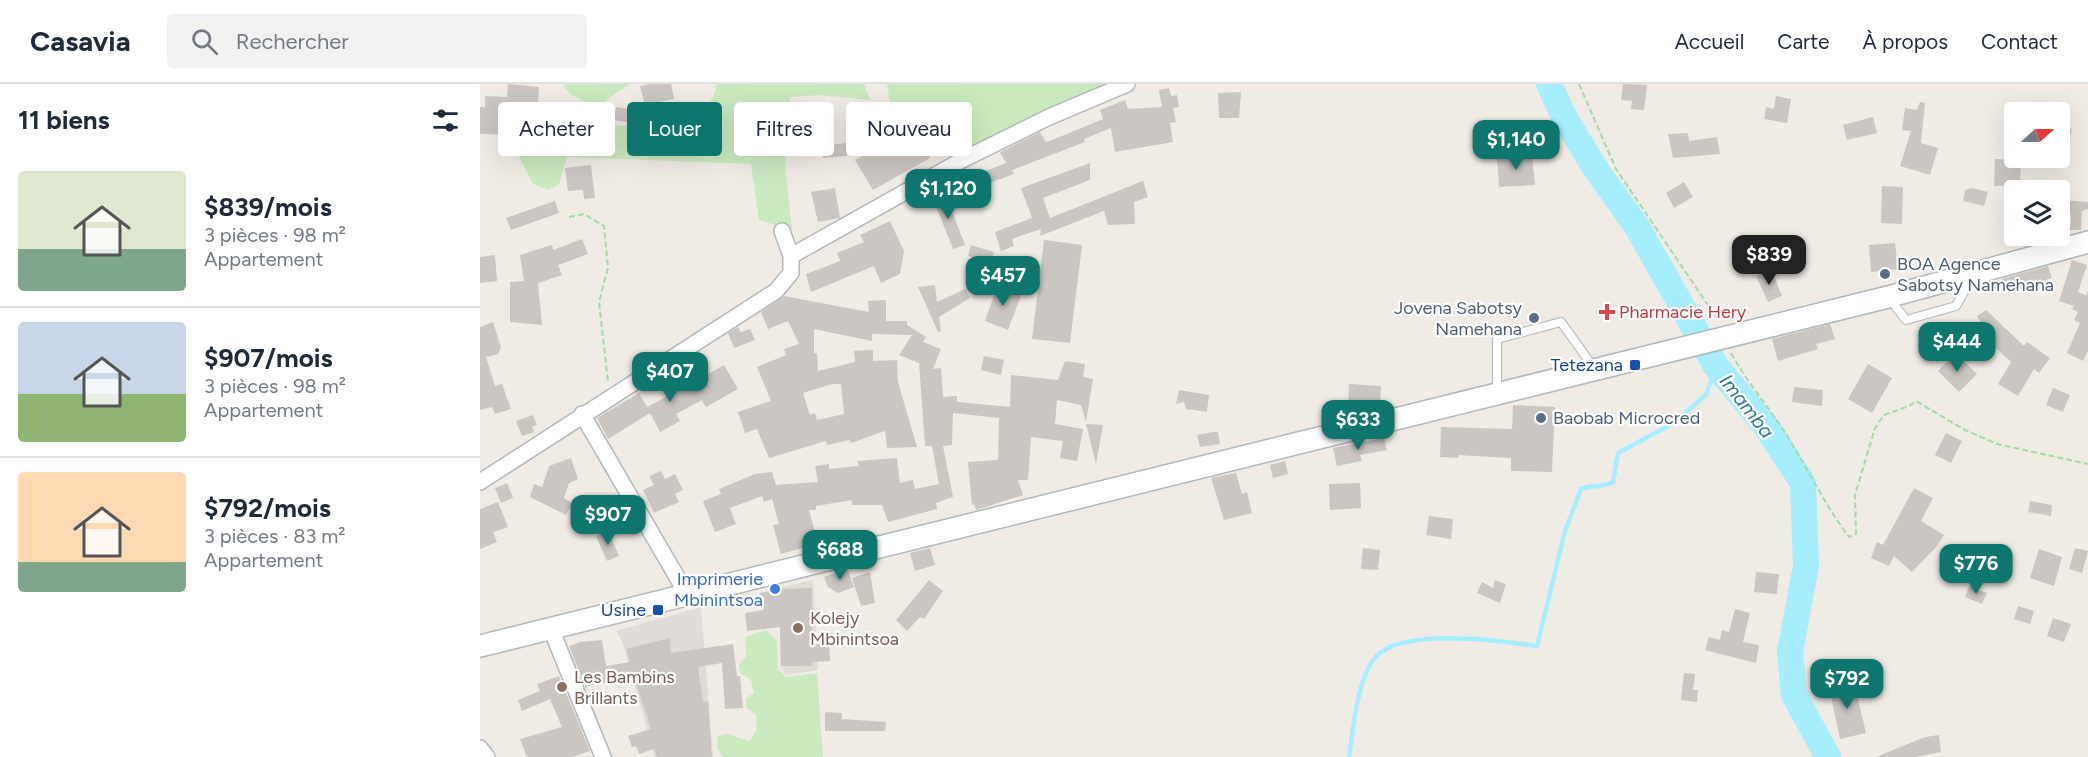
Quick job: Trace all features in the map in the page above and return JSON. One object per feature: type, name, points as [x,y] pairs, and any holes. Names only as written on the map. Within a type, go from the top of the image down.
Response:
[{"type":"main road","points":[[480,646],[688,596],[1497,392],[1888,297],[2088,242]]},
{"type":"street","points":[[791,256],[962,160],[1049,117],[1127,84]]},
{"type":"street","points":[[480,482],[582,414],[776,291],[791,273],[791,256],[782,231]]},
{"type":"street","points":[[582,414],[688,596]]},
{"type":"street","points":[[551,629],[603,757]]},
{"type":"street","points":[[480,748],[487,757]]},
{"type":"lane","points":[[1497,392],[1497,339],[1561,322],[1595,369]]},
{"type":"path","points":[[1579,84],[1616,169],[1718,319],[1719,338],[1784,431],[1834,517],[1849,537],[1856,534],[1855,495],[1860,471],[1875,428],[1884,415],[1916,401],[1963,429],[1997,444],[2088,464]]},
{"type":"path","points":[[569,217],[584,214],[604,226],[608,268],[599,302],[600,331],[611,396]]},
{"type":"shaded area","name":"Kolejy Mbinintsoa","points":[[813,580],[818,670],[786,675],[780,667],[780,588]]},
{"type":"shaded area","name":"Usine","points":[[701,607],[713,757],[655,757],[623,644],[616,631]]},
{"type":"green space","points":[[563,84],[630,84],[603,102],[586,102],[570,94]]},
{"type":"green space","points":[[717,84],[864,84],[870,100],[822,95],[790,97],[790,102],[734,102],[734,156],[786,156],[792,230],[759,220],[751,164],[567,157],[559,184],[548,190],[532,183],[519,156],[615,156],[615,126],[627,125],[627,156],[722,156],[722,102],[710,102]]},
{"type":"green space","points":[[887,84],[1114,84],[972,149],[972,102],[890,102]]},
{"type":"green space","points":[[766,630],[777,641],[778,668],[785,677],[817,673],[823,757],[723,757],[717,748],[718,736],[726,734],[750,741],[757,729],[756,715],[746,707],[746,698],[754,693],[751,680],[740,673],[739,665],[746,656],[745,637]]},
{"type":"building","points":[[508,84],[539,87],[538,102],[498,102],[498,134],[480,134],[480,107],[485,107],[485,96],[507,97]]},
{"type":"building","points":[[671,84],[674,99],[644,102],[640,86]]},
{"type":"building","points":[[1623,84],[1647,85],[1644,110],[1631,109],[1632,101],[1621,100]]},
{"type":"building","points":[[1169,88],[1171,96],[1177,95],[1179,107],[1173,108],[1176,122],[1170,123],[1173,142],[1115,152],[1111,128],[1084,139],[1085,142],[1012,170],[1014,174],[962,193],[958,182],[1006,163],[1000,152],[1040,132],[1046,142],[1103,119],[1100,110],[1125,100],[1128,109],[1162,107],[1159,90]]},
{"type":"building","points":[[1241,92],[1239,118],[1219,118],[1218,93]]},
{"type":"building","points":[[1776,96],[1791,99],[1787,123],[1764,119],[1766,107],[1774,109]]},
{"type":"building","points":[[1920,102],[1925,103],[1921,143],[1938,148],[1930,175],[1900,166],[1911,131],[1902,130],[1905,108],[1917,110]]},
{"type":"building","points":[[616,107],[627,109],[627,122],[615,120]]},
{"type":"building","points":[[1873,117],[1877,133],[1847,140],[1843,125]]},
{"type":"building","points":[[1688,133],[1689,141],[1717,137],[1720,154],[1673,158],[1668,134]]},
{"type":"building","points":[[846,143],[847,156],[823,158],[823,156],[834,156],[834,144]]},
{"type":"building","points":[[1532,155],[1535,185],[1499,187],[1497,158]]},
{"type":"building","points":[[862,156],[929,156],[930,158],[873,190],[855,160]]},
{"type":"building","points":[[1995,159],[2004,159],[2004,168],[2021,168],[2020,180],[2004,180],[2004,186],[1994,186]]},
{"type":"building","points":[[1090,163],[1090,180],[1043,198],[1050,218],[1143,181],[1148,197],[1134,202],[1135,224],[1108,225],[1104,211],[1040,236],[1041,229],[1012,239],[1014,246],[1001,251],[995,232],[1032,218],[1021,188]]},
{"type":"building","points":[[591,165],[595,198],[584,199],[583,190],[568,191],[565,168]]},
{"type":"building","points":[[1684,182],[1693,197],[1674,208],[1666,193]]},
{"type":"building","points":[[1882,186],[1903,187],[1902,224],[1881,223]]},
{"type":"building","points":[[835,188],[840,218],[818,222],[811,192]]},
{"type":"building","points":[[1971,188],[1988,192],[1984,206],[1963,201],[1965,190]]},
{"type":"building","points":[[944,191],[965,245],[953,249],[932,196]]},
{"type":"building","points":[[555,201],[559,213],[511,230],[506,218]]},
{"type":"building","points":[[2070,201],[2088,202],[2088,209],[2082,211],[2081,230],[2070,230]]},
{"type":"building","points":[[890,221],[904,251],[900,274],[881,283],[874,266],[811,292],[806,274],[840,261],[837,253],[864,242],[860,235]]},
{"type":"building","points":[[582,239],[588,254],[558,265],[562,275],[538,283],[542,325],[510,322],[510,282],[524,281],[520,255],[552,245],[553,250]]},
{"type":"building","points":[[1044,240],[1082,245],[1070,343],[1032,339]]},
{"type":"building","points":[[1895,243],[1898,269],[1871,272],[1869,245]]},
{"type":"building","points":[[971,245],[994,252],[991,262],[968,256]]},
{"type":"building","points":[[495,255],[497,281],[480,283],[480,257]]},
{"type":"building","points":[[2072,260],[2087,265],[2078,292],[2086,295],[2088,291],[2088,351],[2083,361],[2067,353],[2080,323],[2074,320],[2078,312],[2072,309],[2074,306],[2059,301]]},
{"type":"building","points":[[2048,266],[2052,278],[2004,293],[2001,279]]},
{"type":"building","points":[[1771,269],[1782,296],[1768,302],[1756,276]]},
{"type":"building","points":[[998,284],[1022,293],[1008,330],[985,321]]},
{"type":"building","points":[[935,285],[937,302],[965,289],[970,298],[939,317],[941,331],[938,332],[918,287]]},
{"type":"building","points":[[784,296],[869,312],[868,301],[886,300],[886,321],[907,321],[907,325],[926,337],[923,342],[941,349],[933,369],[941,368],[943,397],[957,396],[957,402],[1010,407],[1011,375],[1058,380],[1065,361],[1085,364],[1083,377],[1093,379],[1086,422],[1081,405],[1057,400],[1055,424],[1083,429],[1077,461],[1060,458],[1063,441],[1031,437],[1028,480],[1018,480],[1023,495],[976,510],[974,504],[972,505],[968,462],[998,460],[999,418],[953,413],[952,445],[943,446],[953,497],[936,503],[937,509],[888,522],[882,505],[852,505],[852,500],[816,506],[816,510],[809,510],[818,544],[781,554],[773,525],[779,524],[772,499],[764,502],[762,496],[730,508],[736,524],[715,532],[703,501],[721,494],[719,489],[755,474],[772,472],[776,485],[818,482],[815,466],[829,464],[829,469],[859,466],[857,461],[897,458],[900,483],[913,480],[915,489],[939,484],[932,446],[925,446],[919,363],[899,355],[912,335],[872,334],[872,341],[814,329],[814,353],[817,353],[818,371],[855,362],[854,351],[873,350],[873,361],[897,360],[898,382],[917,447],[887,448],[885,431],[851,443],[850,440],[827,445],[826,441],[769,458],[757,429],[745,433],[738,412],[771,401],[757,367],[786,355],[784,349],[799,344],[788,321],[768,329],[761,312]],"holes":[[[832,384],[841,384],[844,414],[817,420],[815,413],[810,415],[803,393]]]},
{"type":"building","points":[[1986,310],[2024,346],[2027,342],[2050,358],[2039,373],[2034,369],[2018,396],[1998,384],[2011,362],[1981,334],[1985,330],[1977,316]]},
{"type":"building","points":[[493,322],[501,347],[498,354],[486,357],[495,386],[502,384],[511,409],[495,414],[492,407],[480,410],[480,327]]},
{"type":"building","points":[[1830,324],[1835,339],[1816,344],[1818,349],[1778,361],[1772,339]]},
{"type":"building","points":[[738,327],[741,332],[750,329],[755,340],[734,348],[728,333]]},
{"type":"building","points":[[1955,353],[1977,374],[1959,392],[1938,371]]},
{"type":"building","points":[[984,356],[1004,360],[1001,375],[981,370]]},
{"type":"building","points":[[1868,364],[1892,378],[1872,413],[1848,399]]},
{"type":"building","points":[[724,365],[738,389],[706,407],[702,400],[676,414],[680,421],[660,432],[650,413],[608,439],[597,418],[639,393],[647,407],[674,393],[670,387],[692,375],[696,381]]},
{"type":"building","points":[[1349,384],[1381,386],[1380,406],[1348,404]]},
{"type":"building","points":[[1794,387],[1823,390],[1822,406],[1792,402]]},
{"type":"building","points":[[2053,388],[2070,395],[2063,412],[2046,405]]},
{"type":"building","points":[[1179,390],[1209,395],[1207,412],[1186,409],[1184,402],[1176,404]]},
{"type":"building","points":[[1513,405],[1555,407],[1552,472],[1511,471],[1511,458],[1458,455],[1458,458],[1440,457],[1441,427],[1512,429]]},
{"type":"building","points":[[533,415],[537,425],[532,427],[534,432],[522,436],[516,421]]},
{"type":"building","points":[[1086,424],[1103,425],[1096,464]]},
{"type":"building","points":[[1218,432],[1220,444],[1200,447],[1197,435]]},
{"type":"building","points":[[1946,433],[1962,441],[1951,463],[1935,455]]},
{"type":"building","points":[[1384,438],[1387,450],[1360,455],[1362,461],[1337,466],[1333,448]]},
{"type":"building","points":[[571,458],[578,479],[569,483],[564,498],[572,503],[566,515],[530,497],[534,484],[542,487],[549,466]]},
{"type":"building","points":[[1285,461],[1288,474],[1273,478],[1270,465]]},
{"type":"building","points":[[661,471],[665,479],[675,474],[683,490],[675,494],[679,502],[654,513],[643,490],[654,485],[649,476]]},
{"type":"building","points":[[1236,473],[1242,494],[1247,492],[1252,513],[1224,520],[1211,478]]},
{"type":"building","points":[[507,483],[513,498],[501,503],[495,488]]},
{"type":"building","points":[[1360,483],[1361,508],[1330,510],[1329,484]]},
{"type":"building","points":[[1914,488],[1933,498],[1921,521],[1944,535],[1937,546],[1912,572],[1894,556],[1889,566],[1871,558],[1877,542],[1883,545]]},
{"type":"building","points":[[2030,501],[2052,505],[2051,516],[2028,512]]},
{"type":"building","points":[[498,502],[508,527],[493,532],[497,542],[480,549],[480,509]]},
{"type":"building","points":[[1429,516],[1453,519],[1451,539],[1426,535]]},
{"type":"building","points":[[608,531],[619,556],[607,561],[596,536]]},
{"type":"building","points":[[930,548],[935,565],[915,571],[910,553]]},
{"type":"building","points":[[1363,548],[1380,550],[1378,570],[1361,569]]},
{"type":"building","points":[[2075,548],[2088,551],[2082,573],[2069,569]]},
{"type":"building","points":[[2039,549],[2062,557],[2054,586],[2030,578]]},
{"type":"building","points":[[847,569],[854,587],[838,593],[828,587],[824,577]]},
{"type":"building","points":[[870,572],[875,603],[861,606],[852,578]]},
{"type":"building","points":[[1756,572],[1779,574],[1777,594],[1754,592]]},
{"type":"building","points":[[929,580],[943,591],[924,619],[920,617],[907,631],[896,620]]},
{"type":"building","points":[[1495,580],[1506,584],[1500,603],[1477,593],[1482,582],[1493,588]]},
{"type":"building","points":[[1969,586],[1987,593],[1982,604],[1965,597]]},
{"type":"building","name":"Kolejy Mbinintsoa","points":[[812,588],[812,640],[829,639],[830,661],[812,662],[812,666],[781,666],[780,627],[747,631],[745,613],[764,610],[760,593],[779,589]]},
{"type":"building","points":[[2018,606],[2034,611],[2030,624],[2014,619]]},
{"type":"building","points":[[1735,609],[1750,613],[1743,642],[1759,645],[1756,663],[1705,650],[1709,637],[1720,640],[1722,630],[1729,632]]},
{"type":"building","points":[[2053,618],[2071,624],[2064,642],[2047,636]]},
{"type":"building","name":"Usine","points":[[670,638],[671,653],[733,644],[737,676],[740,676],[743,708],[725,709],[722,663],[698,667],[703,702],[708,701],[712,757],[657,757],[654,749],[639,754],[636,746],[632,747],[628,736],[651,729],[634,677],[587,686],[586,689],[569,646],[580,642],[602,640],[606,666],[630,662],[626,649]]},
{"type":"building","points":[[1684,673],[1695,674],[1693,690],[1698,690],[1697,702],[1681,700]]},
{"type":"building","points":[[559,676],[590,751],[572,757],[527,757],[520,739],[562,727],[550,699],[522,711],[518,700],[540,691],[537,684]]},
{"type":"building","points":[[1854,682],[1866,733],[1840,739],[1829,687]]},
{"type":"building","points":[[825,712],[842,713],[842,719],[886,722],[885,731],[825,731]]},
{"type":"building","points":[[1939,735],[1941,752],[1916,757],[1876,757],[1925,737]]},
{"type":"waterway","name":"Imamba","points":[[1549,84],[1563,115],[1595,168],[1637,227],[1716,366],[1765,425],[1803,483],[1806,566],[1790,652],[1794,695],[1828,757]]},
{"type":"waterway","points":[[1349,757],[1356,707],[1363,681],[1373,660],[1385,649],[1426,639],[1451,638],[1537,646],[1565,531],[1581,489],[1613,482],[1618,453],[1674,423],[1706,395],[1716,366]]},
{"type":"place","name":"BOA Agence Sabotsy Namehana","points":[[1885,274]]},
{"type":"place","name":"Pharmacie Hery","points":[[1607,312]]},
{"type":"place","name":"Jovena Sabotsy Namehana","points":[[1534,318]]},
{"type":"place","name":"Tetezana","points":[[1635,365]]},
{"type":"place","name":"Baobab Microcred","points":[[1541,418]]},
{"type":"place","name":"Imprimerie Mbinintsoa","points":[[775,589]]},
{"type":"place","name":"Usine","points":[[658,610]]},
{"type":"place","name":"Kolejy Mbinintsoa","points":[[798,628]]},
{"type":"place","name":"Les Bambins Brillants","points":[[562,687]]}]
